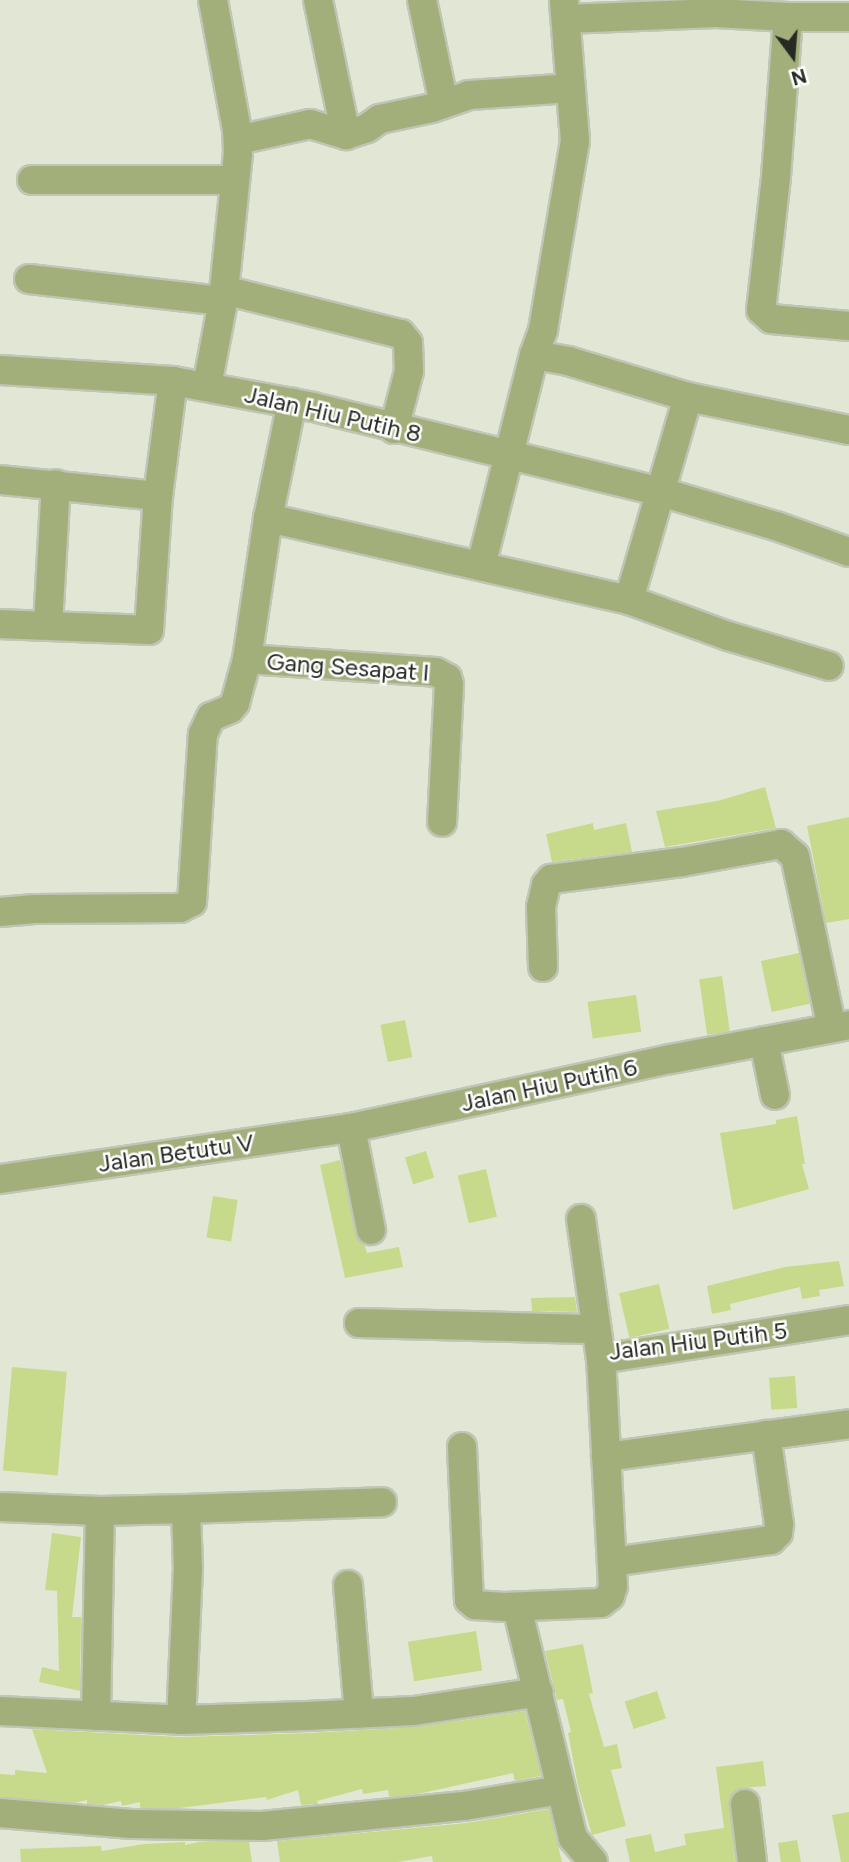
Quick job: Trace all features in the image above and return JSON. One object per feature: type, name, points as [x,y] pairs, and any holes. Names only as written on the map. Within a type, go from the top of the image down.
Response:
[{"type":"street","points":[[207,386],[224,296],[238,140],[213,0]]},
{"type":"street","points":[[318,0],[346,135]]},
{"type":"street","points":[[422,0],[444,104]]},
{"type":"street","points":[[481,566],[506,457],[543,330],[575,141],[565,10],[849,18]]},
{"type":"street","points":[[788,17],[776,177],[761,310],[771,319],[849,326]]},
{"type":"street","points":[[238,140],[310,124],[346,135],[367,128],[380,119],[469,96],[571,88]]},
{"type":"street","points":[[32,180],[235,180]]},
{"type":"street","points":[[29,279],[224,296],[401,334],[408,342],[409,371],[394,429]]},
{"type":"street","points":[[534,355],[568,361],[688,397],[849,430]]},
{"type":"street","name":"Jalan Hiu Putih 8","points":[[0,370],[173,382],[292,402],[506,457],[581,471],[661,492],[776,526],[849,552]]},
{"type":"street","points":[[0,624],[149,630],[158,496],[173,382]]},
{"type":"street","points":[[629,600],[688,397]]},
{"type":"street","points":[[0,912],[35,909],[180,908],[192,902],[203,734],[211,717],[230,709],[235,703],[247,659],[268,518],[292,402]]},
{"type":"street","points":[[0,480],[158,496]]},
{"type":"street","points":[[48,625],[56,484]]},
{"type":"street","points":[[268,518],[629,600],[728,636],[829,666]]},
{"type":"street","name":"Gang Sesapat I","points":[[247,659],[436,672],[447,678],[449,685],[442,822]]},
{"type":"street","points":[[543,967],[541,907],[546,885],[551,879],[682,862],[781,844],[795,856],[840,1026]]},
{"type":"street","name":"Jalan Hiu Putih 6","points":[[351,1128],[840,1026]]},
{"type":"street","points":[[764,1041],[775,1095]]},
{"type":"street","points":[[351,1128],[372,1230]]},
{"type":"street","name":"Jalan Betutu V","points":[[0,1179],[351,1128]]},
{"type":"street","name":"Jalan Hiu Putih 5","points":[[581,1219],[601,1359],[849,1320]]},
{"type":"street","points":[[359,1323],[596,1329]]},
{"type":"street","points":[[462,1447],[469,1600],[475,1605],[517,1607],[601,1603],[610,1595],[613,1586],[601,1359]]},
{"type":"street","points":[[606,1457],[849,1424]]},
{"type":"street","points":[[612,1562],[771,1540],[778,1533],[779,1524],[766,1435]]},
{"type":"street","points":[[0,1507],[100,1511],[382,1502]]},
{"type":"street","points":[[181,1720],[188,1568],[186,1509]]},
{"type":"street","points":[[96,1716],[100,1511]]},
{"type":"street","points":[[348,1585],[359,1714]]},
{"type":"street","points":[[517,1607],[573,1838],[593,1862]]},
{"type":"street","points":[[0,1710],[181,1720],[414,1711],[539,1692]]},
{"type":"street","points":[[0,1813],[132,1824],[262,1826],[464,1806],[561,1790]]},
{"type":"street","points":[[745,1804],[752,1862]]},
{"type":"building","points":[[765,787],[776,828],[665,847],[656,811],[717,801]]},
{"type":"building","points":[[849,817],[849,919],[826,923],[807,826]]},
{"type":"building","points":[[593,823],[594,830],[626,823],[632,852],[552,862],[546,834]]},
{"type":"building","points":[[799,953],[810,1004],[772,1012],[761,961]]},
{"type":"building","points":[[722,976],[730,1031],[707,1035],[699,979]]},
{"type":"building","points":[[636,995],[641,1032],[593,1038],[587,1002]]},
{"type":"building","points":[[405,1020],[412,1057],[388,1062],[380,1025]]},
{"type":"building","points":[[797,1116],[805,1164],[802,1164],[809,1189],[733,1210],[720,1133],[776,1124],[776,1120]]},
{"type":"building","points":[[426,1151],[434,1178],[413,1184],[405,1157]]},
{"type":"building","points":[[340,1160],[358,1240],[365,1246],[367,1253],[399,1247],[403,1267],[345,1278],[320,1165]]},
{"type":"building","points":[[486,1169],[497,1217],[469,1223],[458,1176]]},
{"type":"building","points":[[213,1196],[238,1200],[231,1241],[206,1237]]},
{"type":"building","points":[[839,1261],[844,1286],[819,1290],[820,1296],[802,1299],[800,1287],[730,1304],[731,1310],[712,1314],[707,1286],[785,1267]]},
{"type":"building","points":[[659,1284],[669,1329],[629,1338],[619,1293]]},
{"type":"building","points":[[575,1297],[577,1312],[532,1311],[531,1298]]},
{"type":"building","points":[[12,1367],[67,1372],[58,1475],[3,1471]]},
{"type":"building","points":[[795,1376],[797,1408],[771,1410],[769,1378]]},
{"type":"building","points":[[52,1533],[81,1537],[72,1617],[81,1617],[80,1691],[39,1682],[42,1667],[59,1671],[57,1591],[45,1590]]},
{"type":"building","points":[[476,1631],[482,1671],[414,1681],[408,1642]]},
{"type":"building","points":[[583,1644],[593,1693],[589,1694],[604,1747],[617,1744],[622,1768],[611,1770],[626,1826],[592,1835],[578,1786],[568,1733],[571,1732],[563,1699],[557,1700],[545,1651]]},
{"type":"building","points":[[657,1691],[666,1719],[634,1729],[625,1702]]},
{"type":"building","points":[[525,1711],[541,1776],[515,1781],[513,1773],[418,1794],[389,1797],[388,1790],[363,1794],[362,1789],[317,1801],[318,1804],[301,1805],[298,1790],[267,1800],[266,1797],[180,1808],[140,1808],[140,1802],[122,1806],[121,1801],[102,1805],[87,1804],[87,1800],[75,1803],[0,1797],[0,1774],[15,1775],[15,1770],[47,1773],[32,1729],[180,1737],[308,1733],[416,1727]]},
{"type":"building","points":[[763,1761],[766,1786],[742,1788],[730,1798],[735,1862],[630,1862],[625,1839],[651,1834],[655,1852],[686,1845],[684,1834],[724,1828],[716,1767]]},
{"type":"building","points":[[549,1809],[562,1862],[433,1862],[432,1856],[398,1862],[280,1862],[277,1841],[466,1823]]},
{"type":"building","points":[[849,1812],[849,1862],[841,1862],[832,1815]]},
{"type":"building","points":[[797,1840],[801,1862],[781,1862],[778,1843]]},
{"type":"building","points":[[185,1842],[185,1845],[199,1842],[249,1842],[252,1862],[21,1862],[20,1849],[101,1846],[102,1851],[144,1844]]}]
